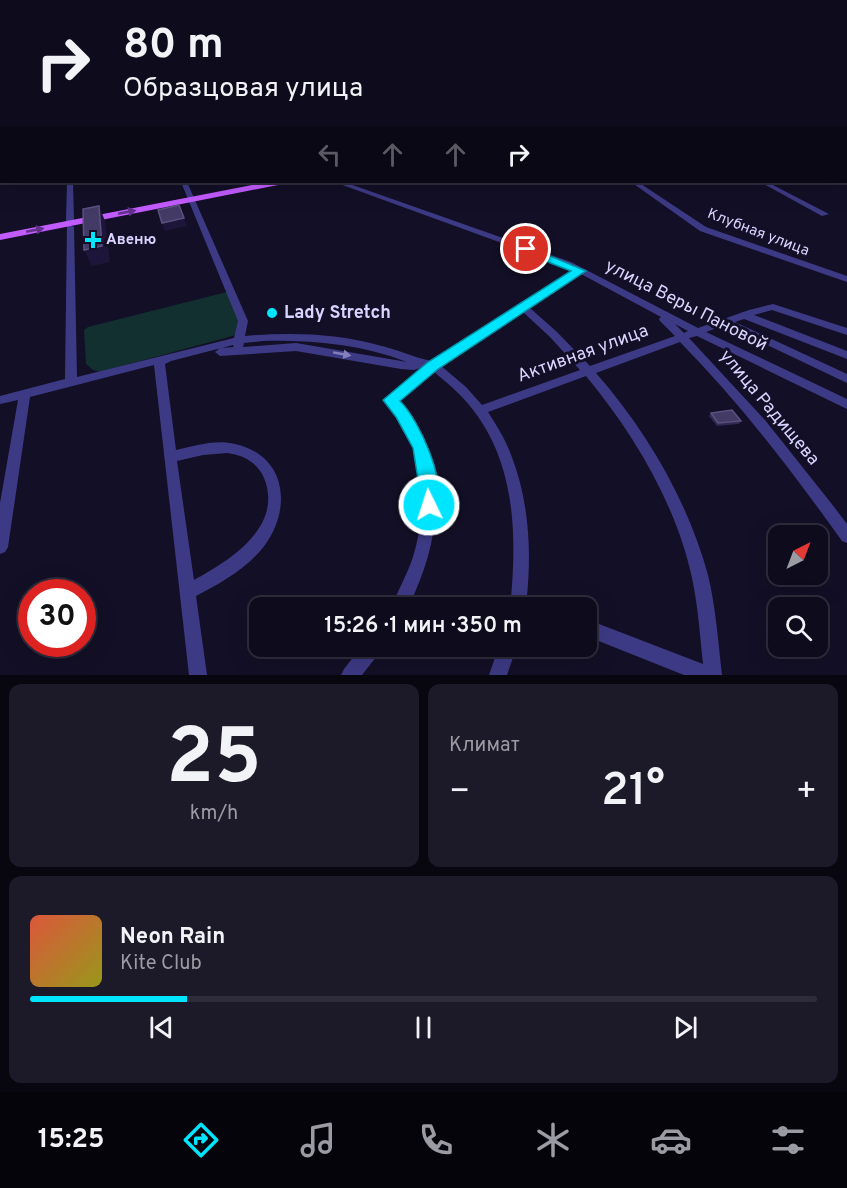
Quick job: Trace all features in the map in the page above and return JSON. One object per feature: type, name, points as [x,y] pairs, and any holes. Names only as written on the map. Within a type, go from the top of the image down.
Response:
[{"type":"main road","points":[[0,237],[273,183]]},
{"type":"street","points":[[70,183],[71,382]]},
{"type":"street","points":[[185,183],[243,321],[238,345]]},
{"type":"street","name":"улица Веры Пановой","points":[[342,183],[568,264],[698,332],[847,404]]},
{"type":"street","name":"Клубная улица","points":[[635,183],[703,229],[847,279]]},
{"type":"street","points":[[765,183],[825,214]]},
{"type":"street","points":[[405,597],[417,574],[425,545],[429,492],[421,447],[402,412],[391,400],[428,364],[524,308],[580,271]]},
{"type":"street","name":"Активная улица","points":[[479,411],[761,309],[773,307],[847,332]]},
{"type":"street","points":[[524,308],[548,328],[588,371],[632,426],[677,514],[696,564],[713,675]]},
{"type":"street","name":"улица Радищева","points":[[656,310],[683,337],[794,463],[847,536]]},
{"type":"street","points":[[746,316],[847,355]]},
{"type":"street","points":[[726,322],[847,379]]},
{"type":"street","points":[[0,400],[159,361],[276,336],[319,337],[388,350],[411,357],[428,364],[479,411],[499,440],[516,487],[523,547],[519,597]]},
{"type":"street","points":[[311,349],[319,337]]},
{"type":"street","points":[[238,345],[311,349],[401,365],[428,364]]},
{"type":"street","points":[[159,361],[198,675]]},
{"type":"street","points":[[0,547],[25,394]]},
{"type":"street","points":[[171,457],[213,447],[236,449],[255,457],[269,471],[276,490],[273,513],[262,538],[240,559],[188,592]]},
{"type":"street","points":[[597,631],[707,675]]},
{"type":"street","points":[[350,675],[365,657]]},
{"type":"street","points":[[498,675],[504,657]]},
{"type":"green space","points":[[227,292],[241,324],[236,335],[100,372],[86,364],[84,330],[88,327]]},
{"type":"building","points":[[179,205],[184,218],[162,223],[158,210]]},
{"type":"building","points":[[99,206],[102,246],[84,250],[83,209]]},
{"type":"building","points":[[732,410],[741,421],[718,423],[711,413]]},
{"type":"place","name":"Авеню","points":[[93,240]]},
{"type":"place","name":"Lady Stretch","points":[[272,313]]},
{"type":"route","points":[[429,505],[426,469],[421,447],[402,412],[391,400],[433,365],[580,271],[568,264],[526,249]]}]
